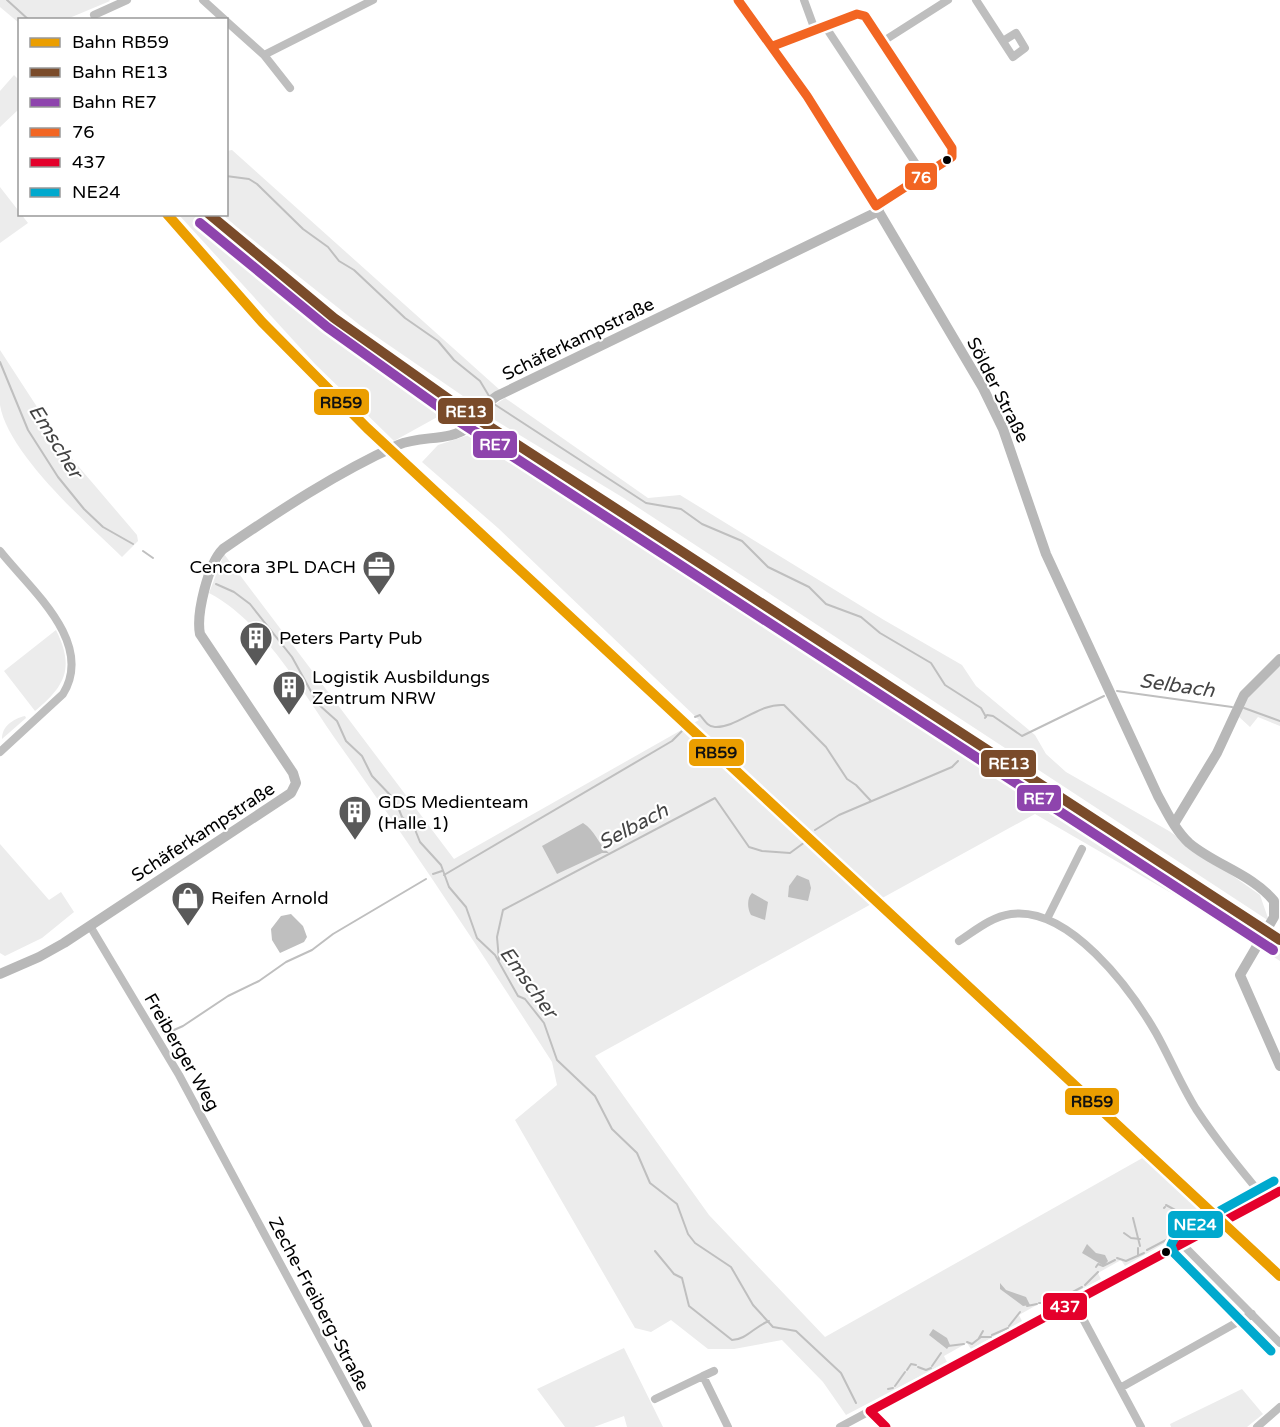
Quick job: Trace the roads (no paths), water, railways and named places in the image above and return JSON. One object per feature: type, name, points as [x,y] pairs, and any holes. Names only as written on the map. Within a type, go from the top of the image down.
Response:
[{"type":"street","points":[[94,15],[127,0]]},
{"type":"street","points":[[203,0],[224,18]]},
{"type":"street","points":[[264,56],[374,0]]},
{"type":"street","name":"Sölder Straße","points":[[738,0],[773,46],[878,209],[983,388],[1003,429],[1046,554],[1158,796],[1174,824],[1191,844],[1260,888],[1278,907]]},
{"type":"street","points":[[804,0],[815,30]]},
{"type":"street","points":[[882,42],[948,0]]},
{"type":"street","points":[[976,0],[1003,42]]},
{"type":"street","points":[[773,46],[862,14],[952,148],[950,159],[878,209]]},
{"type":"street","points":[[228,22],[264,56],[290,88]]},
{"type":"street","points":[[825,26],[924,176]]},
{"type":"street","name":"Schäferkampstraße","points":[[90,926],[291,793],[295,787],[293,773],[200,634],[199,619],[210,574],[215,560],[223,549],[357,464],[403,443],[443,436],[469,427],[486,404],[497,396],[878,209]]},
{"type":"street","points":[[0,551],[58,622],[70,647],[73,669],[70,682],[63,694],[0,752]]},
{"type":"street","points":[[1174,824],[1217,753],[1244,695],[1280,659]]},
{"type":"street","points":[[1047,919],[1082,849]]},
{"type":"street","points":[[1278,907],[1240,975],[1280,1066]]},
{"type":"street","points":[[959,941],[989,921],[1024,913],[1047,919],[1092,951],[1131,996],[1155,1032],[1196,1107],[1222,1146],[1266,1199]]},
{"type":"street","points":[[0,974],[39,957],[90,926]]},
{"type":"street","name":"Freiberger Weg","points":[[90,926],[179,1075],[244,1194]]},
{"type":"street","points":[[840,1427],[1184,1245],[1280,1191]]},
{"type":"street","name":"Zeche-Freiberg-Straße","points":[[244,1194],[368,1427]]},
{"type":"street","points":[[1184,1245],[1280,1343]]},
{"type":"street","points":[[1074,1302],[1141,1427]]},
{"type":"street","points":[[1120,1388],[1252,1314]]},
{"type":"street","points":[[655,1399],[714,1371]]},
{"type":"street","points":[[703,1376],[728,1427]]},
{"type":"street","points":[[1257,1427],[1280,1407]]},
{"type":"street","points":[[870,1411],[886,1427]]},
{"type":"waterway","points":[[7,0],[27,18]]},
{"type":"waterway","points":[[228,176],[249,179],[257,184],[303,229],[328,247],[339,261],[354,270],[405,318],[438,341],[454,360],[480,381],[489,396]]},
{"type":"waterway","name":"Emscher","points":[[0,362],[28,430],[58,477],[84,509],[103,527],[133,544]]},
{"type":"waterway","points":[[494,404],[646,503],[681,509],[702,524],[742,541],[768,567],[809,587],[826,604],[861,617],[880,633],[931,663],[945,685],[981,708],[986,717]]},
{"type":"waterway","name":"Emscher","points":[[143,551],[153,558]]},
{"type":"waterway","name":"Emscher","points":[[216,584],[234,592],[250,604],[292,657],[318,704],[337,721],[346,741],[362,756],[372,776],[395,800],[402,817],[414,827],[420,842],[441,865],[449,887],[466,907],[477,938],[495,955],[518,996],[525,999],[544,1023],[557,1060],[595,1096],[612,1129],[637,1153],[650,1183],[677,1204],[688,1234],[695,1243],[731,1267],[753,1305],[773,1327],[796,1331],[841,1373],[856,1403]]},
{"type":"waterway","name":"Selbach","points":[[1117,691],[1232,707]]},
{"type":"waterway","name":"Selbach","points":[[985,718],[987,715],[993,716],[1022,736],[1104,696]]},
{"type":"waterway","points":[[695,717],[700,715],[706,723],[713,727],[723,726],[766,708],[784,705],[826,747],[847,779],[871,801]]},
{"type":"waterway","name":"Selbach","points":[[1244,708],[1280,721]]},
{"type":"waterway","points":[[444,875],[672,741],[683,730]]},
{"type":"waterway","name":"Selbach","points":[[815,830],[839,815],[952,767],[958,761]]},
{"type":"waterway","name":"Selbach","points":[[499,960],[497,937],[503,910],[715,798],[749,847],[762,851],[790,853],[805,842]]},
{"type":"waterway","points":[[433,874],[442,871]]},
{"type":"waterway","points":[[165,1034],[183,1026],[228,996],[259,981],[286,962],[312,950],[333,934],[426,879]]},
{"type":"waterway","points":[[1166,1205],[1177,1211],[1182,1221]]},
{"type":"waterway","points":[[1133,1218],[1140,1246]]},
{"type":"waterway","points":[[1170,1237],[1180,1223]]},
{"type":"waterway","points":[[1124,1233],[1131,1238],[1140,1239]]},
{"type":"waterway","points":[[1147,1250],[1168,1239]]},
{"type":"waterway","points":[[1138,1248],[1138,1256]]},
{"type":"waterway","points":[[655,1251],[674,1274],[682,1278],[689,1306],[732,1340],[742,1338],[769,1321]]},
{"type":"waterway","points":[[1117,1258],[1126,1261],[1144,1253]]},
{"type":"waterway","points":[[1096,1267],[1098,1264],[1103,1266],[1115,1260]]},
{"type":"waterway","points":[[1085,1285],[1098,1272]]},
{"type":"waterway","points":[[1069,1294],[1082,1287]]},
{"type":"waterway","points":[[1039,1303],[1048,1303],[1067,1295]]},
{"type":"waterway","points":[[1027,1306],[1037,1304]]},
{"type":"waterway","points":[[1009,1326],[1020,1312]]},
{"type":"waterway","points":[[992,1335],[1008,1328]]},
{"type":"waterway","points":[[979,1338],[983,1331]]},
{"type":"waterway","points":[[967,1342],[972,1344],[981,1337],[991,1337]]},
{"type":"waterway","points":[[948,1346],[964,1344]]},
{"type":"waterway","points":[[932,1366],[941,1353]]},
{"type":"waterway","points":[[907,1370],[911,1364],[916,1365]]},
{"type":"waterway","points":[[918,1367],[926,1370],[931,1368]]},
{"type":"waterway","points":[[895,1386],[905,1372]]},
{"type":"waterway","points":[[888,1389],[893,1388]]},
{"type":"rail line","name":"RB59","points":[[169,216],[262,322],[367,428],[1280,1276]]},
{"type":"rail line","name":"RE13","points":[[211,216],[334,318],[467,412],[1280,940]]},
{"type":"rail line","name":"RE7","points":[[200,223],[327,327],[460,422],[1273,950]]},
{"type":"place","name":"Cencora 3PL DACH","points":[[379,596]]},
{"type":"place","name":"Peters Party Pub","points":[[256,667]]},
{"type":"place","name":"Logistik Ausbildungs Zentrum NRW","points":[[289,716]]},
{"type":"place","name":"GDS Medienteam (Halle 1)","points":[[355,841]]},
{"type":"place","name":"Reifen Arnold","points":[[188,927]]}]
